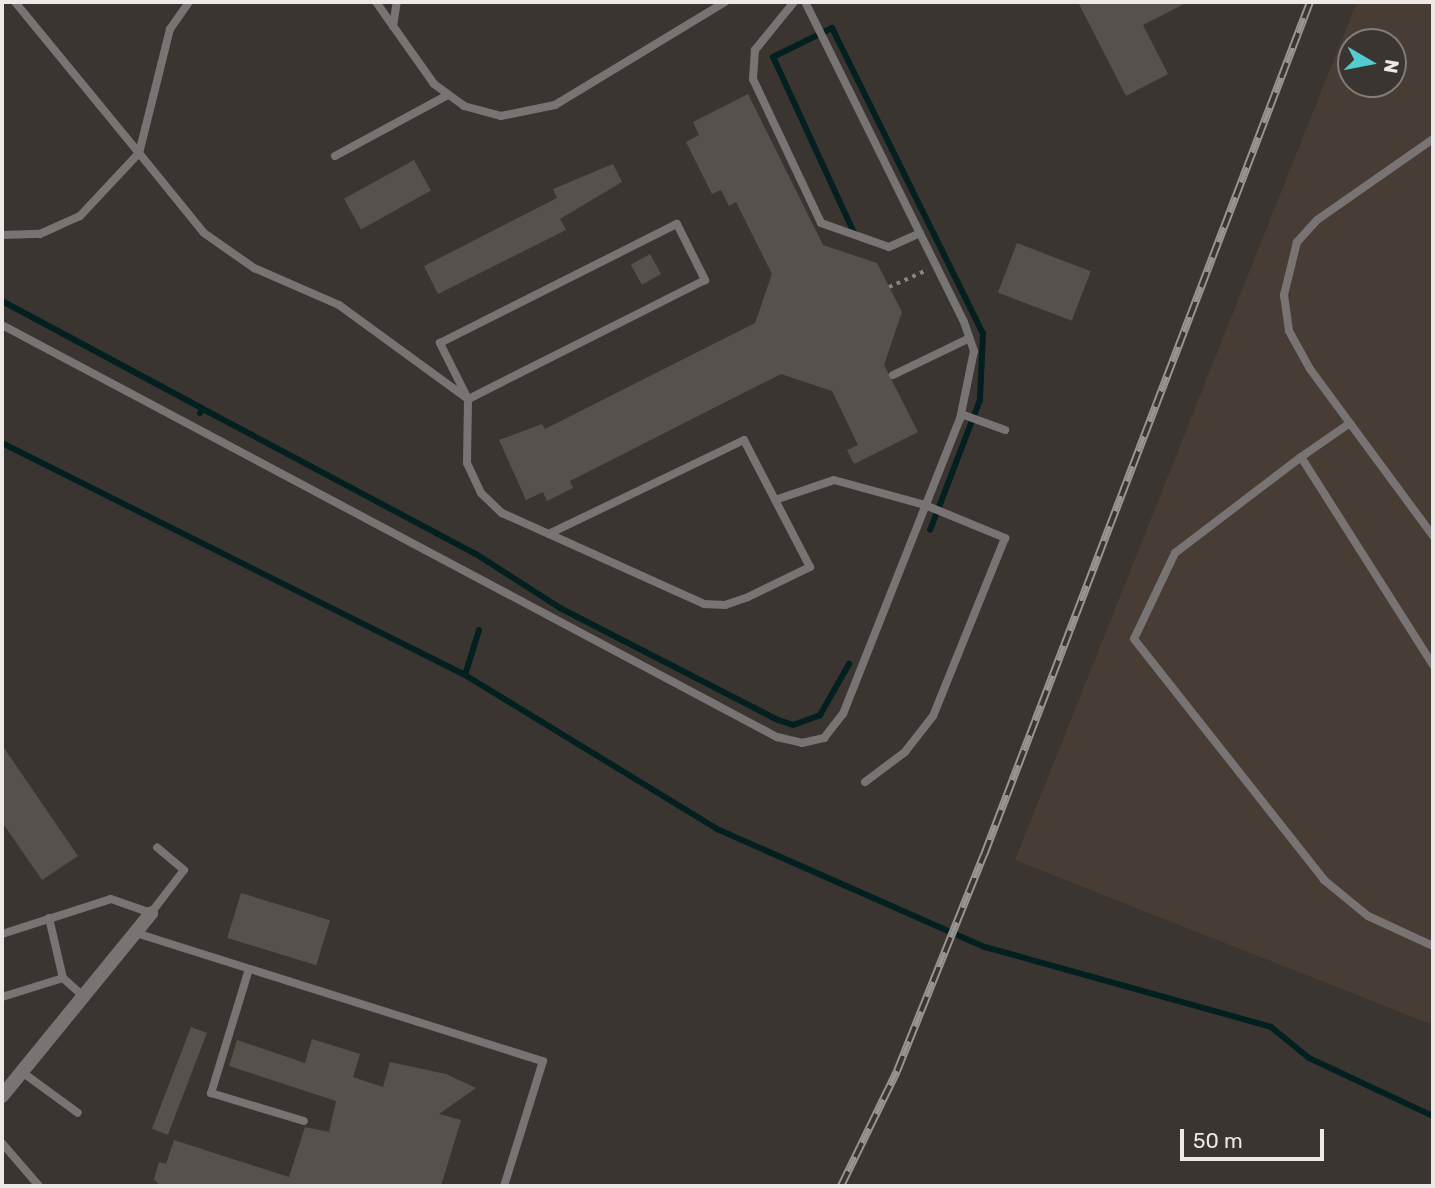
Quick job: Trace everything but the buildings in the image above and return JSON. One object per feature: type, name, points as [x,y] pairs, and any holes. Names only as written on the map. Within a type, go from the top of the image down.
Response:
[{"type":"street","points":[[2,1096],[151,913]]},
{"type":"lane","points":[[15,2],[204,233],[254,268],[339,306],[467,399]]},
{"type":"lane","points":[[2,235],[40,234],[80,216],[139,153],[170,29],[189,2]]},
{"type":"lane","points":[[376,2],[448,95],[464,106],[501,116],[555,105],[725,2]]},
{"type":"lane","points":[[393,26],[397,2]]},
{"type":"lane","points":[[794,2],[755,50],[754,79],[821,223],[889,247],[920,233]]},
{"type":"lane","points":[[2,325],[790,742],[824,737],[843,714],[961,414],[973,372],[970,338],[805,2]]},
{"type":"lane","points":[[335,156],[448,95]]},
{"type":"lane","points":[[1433,139],[1317,220],[1297,242],[1284,295],[1289,331],[1350,424],[1433,536]]},
{"type":"lane","points":[[467,399],[705,280],[677,224],[440,343],[467,399],[467,463],[481,493],[502,513],[704,604],[725,605],[810,567],[744,440],[549,534]]},
{"type":"lane","points":[[893,375],[970,338]]},
{"type":"lane","points":[[961,414],[1005,430]]},
{"type":"lane","points":[[1350,424],[1301,457],[1175,553],[1134,639],[1324,880],[1368,916],[1433,946]]},
{"type":"lane","points":[[1301,457],[1433,665]]},
{"type":"lane","points":[[775,500],[834,480],[925,505],[1005,538],[933,716],[905,752],[865,782]]},
{"type":"lane","points":[[2,933],[111,899],[151,913],[184,870],[157,847]]},
{"type":"lane","points":[[49,918],[63,978],[84,996]]},
{"type":"lane","points":[[136,933],[543,1061],[504,1186]]},
{"type":"lane","points":[[249,969],[211,1093],[304,1121]]},
{"type":"lane","points":[[2,997],[63,978]]},
{"type":"lane","points":[[22,1072],[78,1113]]},
{"type":"lane","points":[[2,1143],[39,1186]]},
{"type":"path","points":[[889,288],[936,266]]},
{"type":"shaded area","points":[[1357,2],[1433,2],[1433,1025],[1015,860],[1337,52],[1337,98],[1407,98],[1407,28],[1347,28]]},
{"type":"waterway","points":[[855,235],[773,57],[832,28],[983,333],[980,400],[930,530]]},
{"type":"waterway","points":[[2,301],[203,409],[200,413]]},
{"type":"waterway","points":[[203,409],[476,554],[560,608],[778,720],[793,725],[820,715],[849,664]]},
{"type":"waterway","points":[[2,443],[465,675],[717,829],[985,947],[1271,1027],[1309,1058],[1433,1116]]},
{"type":"waterway","points":[[465,675],[479,630]]},
{"type":"railway","points":[[841,1186],[897,1071],[984,855],[1310,2]]}]
